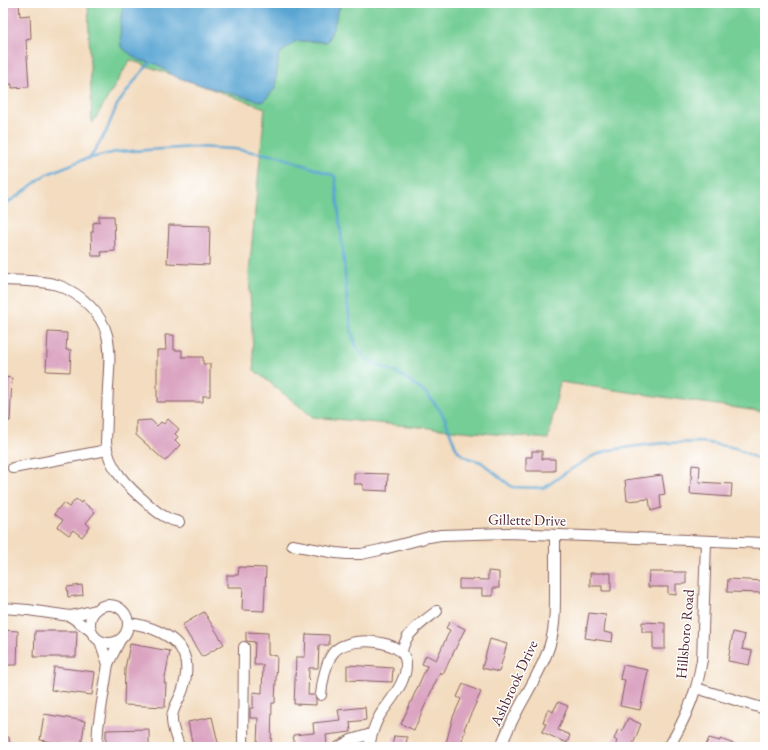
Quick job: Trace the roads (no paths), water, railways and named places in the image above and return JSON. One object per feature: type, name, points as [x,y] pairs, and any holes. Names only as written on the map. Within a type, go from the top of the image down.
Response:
[{"type":"street","points":[[3,280],[48,283],[72,291],[82,298],[101,321],[107,335],[109,353],[106,442],[110,459],[125,483],[133,491],[154,509],[169,519],[179,522]]},
{"type":"street","points":[[14,468],[107,450]]},
{"type":"street","name":"Gillette Drive","points":[[292,545],[336,553],[361,554],[441,535],[508,533],[765,544]]},
{"type":"street","name":"Ashbrook Drive","points":[[501,747],[512,721],[539,672],[552,638],[555,611],[555,535]]},
{"type":"street","name":"Hillsboro Road","points":[[669,747],[679,730],[690,704],[696,688],[702,660],[706,542]]},
{"type":"street","points":[[3,608],[70,616],[96,610],[102,607],[112,606],[117,607],[124,613],[128,622],[127,628],[108,664],[98,728],[97,747]]},
{"type":"street","points":[[91,631],[90,621],[96,610]]},
{"type":"street","points":[[402,653],[403,646],[408,637],[416,628],[437,611]]},
{"type":"street","points":[[70,616],[91,631],[100,640],[110,643],[120,640]]},
{"type":"street","points":[[128,622],[148,627],[166,636],[179,646],[185,656],[186,663],[183,688],[180,698],[172,713],[172,719],[180,747]]},
{"type":"street","points":[[100,640],[108,664]]},
{"type":"street","points":[[321,695],[323,678],[331,656],[343,645],[359,641],[385,643],[396,647],[402,653],[406,660],[404,678],[380,716],[371,734],[368,747]]},
{"type":"street","points":[[243,747],[244,647]]},
{"type":"street","points":[[696,688],[765,709]]},
{"type":"street","points":[[339,747],[351,740],[371,734]]},
{"type":"water","points":[[124,3],[342,3],[327,42],[296,41],[279,55],[275,89],[263,102],[176,77],[156,64],[138,60],[121,47],[120,30]]},
{"type":"waterway","points":[[90,158],[106,132],[117,105],[138,76],[151,62],[153,63]]},
{"type":"waterway","points":[[3,206],[45,175],[82,160],[116,152],[195,147],[234,149],[278,156],[335,176],[347,302],[352,333],[357,348],[367,359],[407,379],[428,395],[445,419],[456,448],[460,453],[468,458],[481,462],[512,487],[544,488],[593,456],[610,450],[666,443],[703,442],[736,448],[765,463]]}]
